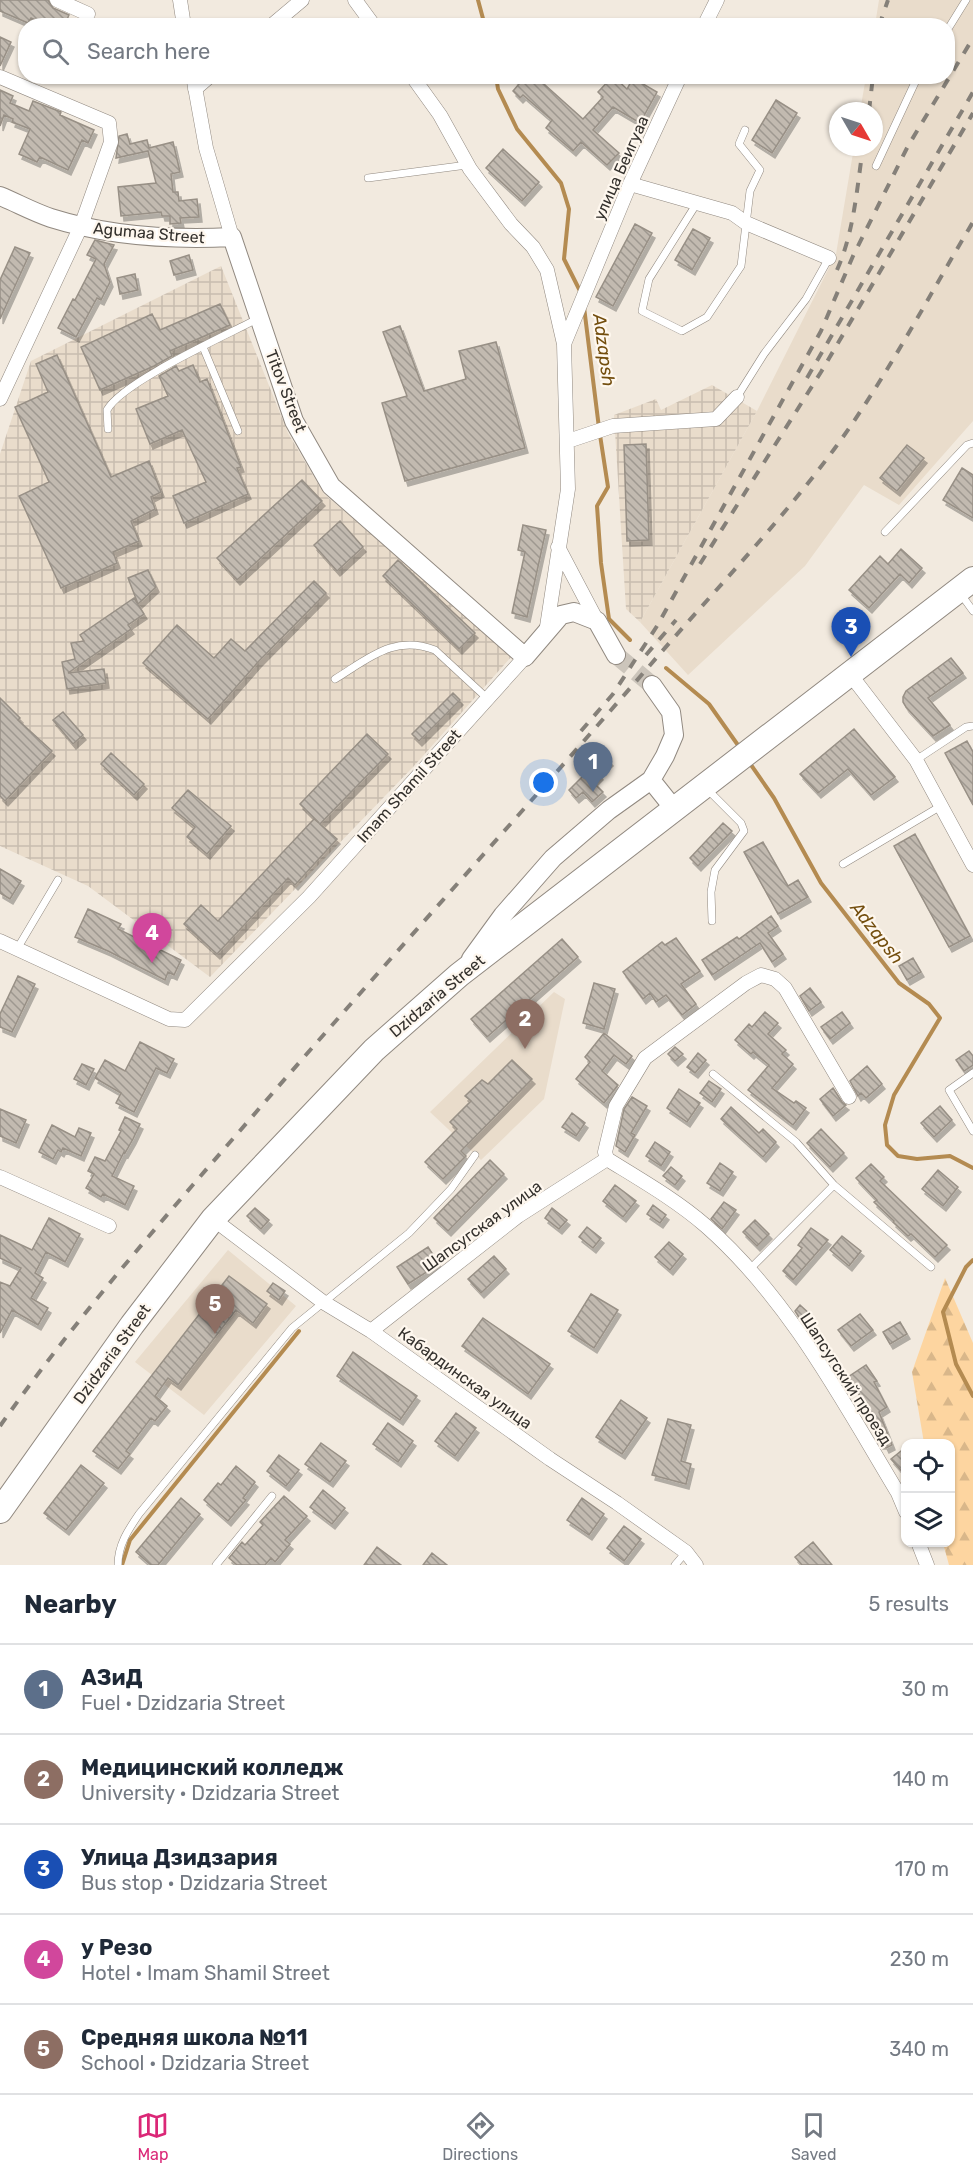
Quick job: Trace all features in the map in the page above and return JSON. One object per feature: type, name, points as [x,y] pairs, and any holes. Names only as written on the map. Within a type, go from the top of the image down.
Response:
[{"type":"highway","name":"Dzidzaria Street","points":[[0,1511],[132,1325],[213,1219],[374,1050],[459,975],[966,585]]},
{"type":"street","points":[[57,0],[88,14]]},
{"type":"street","points":[[180,0],[183,18]]},
{"type":"street","points":[[281,18],[302,0]]},
{"type":"street","points":[[355,0],[368,18]]},
{"type":"street","points":[[708,18],[717,0]]},
{"type":"street","points":[[0,77],[109,123],[111,142],[81,226],[0,399]]},
{"type":"street","name":"Titov Street","points":[[194,84],[206,148],[232,237],[294,422],[331,486],[525,657]]},
{"type":"street","points":[[418,84],[440,115],[467,165],[511,224],[533,248],[547,270],[564,344],[568,489],[546,633]]},
{"type":"street","name":"улица Беигуаа","points":[[564,344],[630,184],[677,84]]},
{"type":"street","points":[[630,184],[732,213],[746,222],[829,258]]},
{"type":"street","name":"Agumaa Street","points":[[0,196],[48,217],[112,232],[196,239],[232,237]]},
{"type":"street","points":[[568,441],[613,426],[716,419],[738,397]]},
{"type":"street","points":[[558,547],[616,655]]},
{"type":"street","name":"Imam Shamil Street","points":[[0,941],[169,1019],[185,1020],[309,897],[561,615],[574,612],[597,621]]},
{"type":"street","points":[[850,674],[916,760],[973,865]]},
{"type":"street","points":[[459,975],[503,915],[553,858],[609,810],[651,780],[674,735],[671,712],[652,685]]},
{"type":"street","points":[[651,780],[675,810]]},
{"type":"street","points":[[607,1159],[605,1152],[616,1106],[645,1058],[760,975],[775,979],[785,988],[849,1097]]},
{"type":"street","name":"Шапсугский проезд","points":[[607,1159],[675,1202],[706,1227],[750,1269],[809,1346],[901,1500]]},
{"type":"street","name":"Шапсугская улица","points":[[371,1331],[518,1216],[607,1159]]},
{"type":"street","points":[[0,1177],[109,1226]]},
{"type":"street","name":"Кабардинская улица","points":[[213,1219],[323,1302],[371,1331],[550,1459],[686,1552],[696,1565]]},
{"type":"street","points":[[920,1547],[927,1565]]},
{"type":"lane","points":[[955,18],[966,0]]},
{"type":"lane","points":[[876,166],[914,84]]},
{"type":"lane","points":[[697,203],[649,279],[642,311],[682,331],[707,317],[741,266],[750,192],[760,170],[739,144],[745,130]]},
{"type":"lane","points":[[368,178],[467,165]]},
{"type":"lane","points":[[738,397],[764,354],[806,299],[829,258]]},
{"type":"lane","points":[[108,429],[107,410],[118,397],[166,366],[259,318]]},
{"type":"lane","points":[[203,347],[238,431]]},
{"type":"lane","points":[[885,532],[967,445],[973,443]]},
{"type":"lane","points":[[966,585],[973,611]]},
{"type":"lane","points":[[335,679],[388,647],[410,644],[435,650],[488,699]]},
{"type":"lane","points":[[916,760],[966,727],[973,726]]},
{"type":"lane","points":[[704,787],[741,823],[744,831],[715,870],[711,892],[712,921]]},
{"type":"lane","points":[[843,864],[941,806]]},
{"type":"lane","points":[[17,949],[58,880]]},
{"type":"lane","points":[[973,1073],[949,1090],[973,1131]]},
{"type":"lane","points":[[713,1074],[796,1142],[834,1185],[931,1267]]},
{"type":"lane","points":[[118,1565],[118,1555],[126,1533],[139,1514],[292,1328],[424,1218],[451,1189],[475,1155]]},
{"type":"lane","points":[[750,1269],[834,1185]]},
{"type":"lane","points":[[216,1565],[272,1496]]},
{"type":"lane","points":[[675,1565],[686,1552]]},
{"type":"shaded area","points":[[879,0],[973,0],[973,421],[899,505],[864,485],[805,566],[688,675],[640,622],[757,411],[836,254],[852,156],[883,156],[883,102],[862,102],[865,84],[955,84],[955,18],[876,18]]},
{"type":"shaded area","points":[[221,266],[288,433],[324,494],[513,655],[414,766],[210,977],[88,886],[0,846],[0,454],[31,361]]},
{"type":"shaded area","points":[[712,385],[757,411],[640,622],[626,609],[614,415],[656,399],[661,410]]},
{"type":"shaded area","points":[[554,992],[565,999],[544,1099],[481,1160],[430,1112]]},
{"type":"shaded area","points":[[228,1250],[296,1306],[204,1415],[135,1362]]},
{"type":"green space","points":[[945,1278],[973,1343],[973,1565],[949,1565],[944,1547],[955,1547],[955,1439],[923,1439],[912,1372]]},
{"type":"building","points":[[0,0],[48,0],[53,8],[69,15],[68,18],[18,19],[0,11]]},
{"type":"building","points":[[0,37],[11,42],[0,66]]},
{"type":"building","points":[[519,84],[544,84],[583,119],[603,97],[598,92],[606,84],[622,84],[627,89],[630,84],[643,84],[657,92],[640,123],[613,107],[593,130],[619,153],[607,165],[581,142],[573,151],[546,128],[552,120],[523,95],[520,98],[513,91]]},
{"type":"building","points":[[0,90],[13,96],[10,103],[29,111],[33,101],[61,112],[60,115],[94,130],[88,143],[82,140],[68,170],[40,157],[37,162],[19,154],[30,129],[12,122],[13,119],[4,115],[0,126]]},
{"type":"building","points":[[776,100],[797,113],[772,153],[752,140]]},
{"type":"building","points":[[127,134],[130,144],[147,140],[149,148],[173,142],[180,172],[171,174],[173,192],[178,192],[179,201],[197,199],[199,217],[180,218],[181,223],[170,224],[170,216],[162,216],[161,212],[121,216],[118,187],[156,183],[148,151],[116,158],[119,136]]},
{"type":"building","points":[[503,149],[539,182],[522,201],[486,168]]},
{"type":"building","points":[[635,224],[652,233],[613,306],[596,297]]},
{"type":"building","points":[[693,229],[710,238],[692,270],[675,260]]},
{"type":"building","points":[[95,240],[114,245],[104,264],[110,282],[101,300],[97,298],[76,337],[58,328],[96,259],[87,255]]},
{"type":"building","points":[[15,247],[30,253],[0,319],[0,280]]},
{"type":"building","points":[[189,255],[193,270],[174,275],[170,261]]},
{"type":"building","points":[[135,274],[138,290],[120,294],[117,278]]},
{"type":"building","points":[[220,304],[230,325],[170,351],[172,356],[100,390],[81,347],[152,314],[160,330]]},
{"type":"building","points":[[400,326],[424,391],[466,379],[459,351],[496,342],[525,448],[405,481],[382,403],[407,396],[383,332]]},
{"type":"building","points":[[57,355],[111,477],[149,461],[161,492],[151,497],[155,509],[131,521],[139,541],[113,552],[117,563],[61,588],[19,496],[49,482],[15,407],[48,392],[36,364]]},
{"type":"building","points":[[193,365],[200,382],[207,379],[241,467],[237,468],[248,494],[184,523],[173,496],[206,482],[182,430],[150,444],[136,409],[168,396],[159,376],[176,366],[179,371]]},
{"type":"building","points":[[646,444],[649,540],[627,541],[624,445]]},
{"type":"building","points":[[907,445],[924,458],[897,491],[880,478]]},
{"type":"building","points":[[962,468],[973,475],[973,518],[943,500]]},
{"type":"building","points":[[302,480],[322,501],[237,580],[217,558]]},
{"type":"building","points":[[340,521],[363,547],[337,571],[314,545]]},
{"type":"building","points":[[523,525],[546,530],[527,617],[512,613],[525,552],[518,550]]},
{"type":"building","points":[[901,549],[922,568],[909,583],[900,574],[869,608],[849,590],[880,556],[888,564]]},
{"type":"building","points":[[398,560],[475,633],[459,649],[383,576]]},
{"type":"building","points":[[148,570],[156,587],[138,604],[128,578]]},
{"type":"building","points":[[314,581],[326,593],[258,662],[208,719],[143,663],[177,625],[214,658],[231,639],[245,651]]},
{"type":"building","points":[[134,598],[144,614],[128,625],[131,629],[68,673],[104,669],[106,683],[67,689],[62,662],[75,659],[71,643],[84,641],[80,635]]},
{"type":"building","points":[[951,658],[963,673],[928,698],[950,725],[933,736],[906,707],[903,697],[906,691]]},
{"type":"building","points":[[453,693],[460,700],[419,741],[412,734]]},
{"type":"building","points":[[0,698],[20,718],[18,720],[52,751],[5,801],[0,796]]},
{"type":"building","points":[[63,712],[83,735],[73,744],[53,720]]},
{"type":"building","points":[[854,729],[895,777],[871,795],[848,769],[818,793],[800,774]]},
{"type":"building","points":[[367,734],[388,754],[320,824],[337,839],[295,885],[288,878],[217,954],[184,924],[201,905],[218,921],[314,819],[319,823],[300,804]]},
{"type":"building","points":[[967,741],[973,752],[973,805],[945,753]]},
{"type":"building","points":[[601,752],[610,761],[598,772],[600,775],[593,782],[603,792],[592,802],[583,792],[576,798],[569,790],[592,767],[589,764]]},
{"type":"building","points":[[111,753],[144,784],[134,795],[101,764]]},
{"type":"building","points":[[188,790],[231,826],[207,854],[187,837],[195,827],[172,808]]},
{"type":"building","points":[[723,823],[732,831],[698,866],[690,858]]},
{"type":"building","points":[[915,834],[970,936],[949,947],[894,846]]},
{"type":"building","points":[[763,842],[788,886],[798,880],[808,897],[778,914],[744,852]]},
{"type":"building","points":[[0,869],[21,881],[10,899],[0,893]]},
{"type":"building","points":[[88,909],[121,924],[118,929],[181,960],[174,975],[168,972],[165,980],[75,937]]},
{"type":"building","points":[[771,916],[778,926],[768,933],[783,954],[772,962],[760,943],[712,975],[702,960],[737,937],[739,939]]},
{"type":"building","points":[[676,938],[700,971],[681,984],[696,1004],[682,1015],[666,995],[656,1002],[650,993],[643,999],[623,972],[662,942],[665,945]]},
{"type":"building","points":[[562,939],[578,957],[487,1037],[471,1019]]},
{"type":"building","points":[[913,958],[921,972],[907,980],[899,966]]},
{"type":"building","points":[[18,976],[35,984],[12,1032],[0,1027],[0,1014]]},
{"type":"building","points":[[594,983],[615,989],[604,1029],[583,1023]]},
{"type":"building","points":[[810,988],[821,1002],[809,1011],[800,996]]},
{"type":"building","points":[[765,1012],[778,1023],[768,1034],[786,1050],[782,1054],[793,1064],[772,1088],[806,1108],[793,1125],[748,1090],[769,1065],[753,1052],[751,1054],[735,1040],[749,1024],[752,1027]]},
{"type":"building","points":[[842,1012],[850,1023],[830,1039],[821,1027]]},
{"type":"building","points":[[604,1033],[632,1056],[626,1064],[614,1055],[602,1071],[618,1085],[604,1103],[576,1079],[590,1062],[585,1057]]},
{"type":"building","points":[[140,1042],[174,1059],[167,1073],[156,1068],[134,1112],[116,1103],[121,1093],[95,1078],[105,1060],[125,1071]]},
{"type":"building","points":[[675,1047],[683,1054],[675,1061],[668,1054]]},
{"type":"building","points":[[969,1051],[973,1056],[973,1065],[964,1071],[956,1060]]},
{"type":"building","points":[[698,1053],[706,1060],[695,1073],[687,1067]]},
{"type":"building","points":[[512,1060],[532,1079],[461,1151],[466,1156],[443,1179],[425,1162],[457,1129],[450,1122],[471,1101],[465,1096],[482,1080],[488,1084]]},
{"type":"building","points":[[82,1064],[94,1069],[86,1085],[74,1079]]},
{"type":"building","points":[[867,1066],[882,1084],[866,1098],[861,1093],[858,1096],[850,1081]]},
{"type":"building","points":[[709,1081],[721,1089],[712,1102],[700,1093]]},
{"type":"building","points":[[833,1088],[846,1105],[833,1116],[820,1099]]},
{"type":"building","points":[[679,1089],[700,1103],[687,1122],[667,1108]]},
{"type":"building","points":[[632,1097],[647,1106],[631,1133],[635,1135],[625,1152],[616,1146],[624,1109]]},
{"type":"building","points":[[940,1106],[952,1120],[934,1137],[921,1123]]},
{"type":"building","points":[[731,1107],[759,1133],[763,1129],[776,1142],[763,1157],[721,1119]]},
{"type":"building","points":[[0,1109],[26,1120],[16,1143],[0,1136]]},
{"type":"building","points":[[572,1113],[585,1123],[576,1136],[562,1127]]},
{"type":"building","points":[[125,1117],[140,1124],[112,1176],[134,1186],[125,1205],[103,1194],[101,1197],[86,1188],[94,1174],[88,1171],[95,1157],[105,1161],[121,1131],[119,1130]]},
{"type":"building","points":[[52,1125],[75,1137],[79,1128],[91,1133],[81,1156],[63,1148],[61,1152],[58,1150],[53,1159],[39,1152]]},
{"type":"building","points":[[821,1129],[844,1153],[830,1167],[807,1143]]},
{"type":"building","points":[[655,1142],[670,1152],[661,1166],[646,1156]]},
{"type":"building","points":[[490,1160],[504,1174],[448,1231],[434,1218]]},
{"type":"building","points":[[720,1163],[733,1172],[720,1191],[707,1183]]},
{"type":"building","points":[[871,1164],[884,1177],[880,1181],[947,1245],[935,1257],[911,1234],[908,1236],[893,1222],[874,1202],[877,1200],[856,1178]]},
{"type":"building","points":[[671,1167],[682,1176],[675,1185],[663,1176]]},
{"type":"building","points":[[938,1170],[958,1187],[943,1206],[922,1189]]},
{"type":"building","points":[[615,1185],[636,1201],[623,1217],[603,1201]]},
{"type":"building","points":[[724,1202],[736,1210],[722,1229],[711,1219]]},
{"type":"building","points":[[653,1205],[666,1215],[660,1223],[647,1214]]},
{"type":"building","points":[[255,1208],[269,1220],[261,1229],[247,1216]]},
{"type":"building","points":[[552,1208],[567,1220],[559,1229],[545,1218]]},
{"type":"building","points":[[49,1218],[80,1234],[65,1262],[46,1252],[35,1273],[43,1278],[31,1298],[48,1308],[38,1325],[12,1310],[0,1333],[0,1282],[10,1286],[21,1268],[0,1258],[0,1235],[32,1250]]},
{"type":"building","points":[[755,1220],[769,1234],[757,1246],[743,1232]]},
{"type":"building","points":[[587,1227],[601,1238],[593,1248],[579,1237]]},
{"type":"building","points":[[811,1228],[828,1240],[793,1280],[783,1271],[802,1248],[798,1245]]},
{"type":"building","points":[[842,1236],[861,1251],[849,1266],[830,1250]]},
{"type":"building","points":[[669,1242],[683,1254],[670,1270],[655,1257]]},
{"type":"building","points":[[428,1247],[439,1264],[408,1284],[397,1267]]},
{"type":"building","points":[[494,1256],[506,1269],[481,1293],[468,1279]]},
{"type":"building","points":[[229,1276],[267,1304],[253,1323],[236,1310],[178,1385],[168,1378],[155,1396],[167,1406],[155,1421],[151,1418],[126,1451],[130,1454],[118,1469],[93,1451]]},
{"type":"building","points":[[273,1283],[285,1291],[279,1300],[267,1291]]},
{"type":"building","points":[[591,1294],[618,1310],[594,1348],[568,1331]]},
{"type":"building","points":[[800,1305],[812,1316],[804,1325],[795,1311]]},
{"type":"building","points":[[860,1314],[873,1330],[851,1346],[838,1330]]},
{"type":"building","points":[[483,1318],[550,1364],[528,1394],[462,1346]]},
{"type":"building","points":[[900,1322],[907,1334],[890,1344],[883,1332]]},
{"type":"building","points":[[353,1352],[417,1396],[400,1420],[337,1376]]},
{"type":"building","points":[[866,1365],[877,1381],[874,1382],[887,1407],[879,1412],[892,1445],[886,1448],[884,1444],[880,1444],[875,1432],[877,1431],[862,1403],[864,1402],[848,1377]]},
{"type":"building","points":[[621,1400],[647,1418],[622,1454],[596,1437]]},
{"type":"building","points":[[456,1413],[476,1428],[455,1456],[435,1441]]},
{"type":"building","points":[[668,1419],[691,1425],[681,1461],[691,1464],[686,1484],[652,1475]]},
{"type":"building","points":[[388,1423],[413,1441],[398,1462],[373,1444]]},
{"type":"building","points":[[321,1443],[346,1461],[330,1482],[305,1464]]},
{"type":"building","points":[[901,1451],[901,1470],[891,1459]]},
{"type":"building","points":[[279,1455],[299,1470],[286,1486],[267,1471]]},
{"type":"building","points":[[81,1465],[104,1483],[66,1530],[44,1513]]},
{"type":"building","points":[[236,1466],[255,1482],[243,1498],[246,1500],[228,1521],[204,1500],[218,1483],[221,1485]]},
{"type":"building","points":[[323,1490],[345,1508],[332,1524],[310,1507]]},
{"type":"building","points":[[284,1496],[307,1516],[285,1540],[290,1544],[275,1562],[271,1558],[265,1565],[237,1565],[229,1558],[242,1542],[245,1545],[263,1525],[260,1522]]},
{"type":"building","points":[[181,1498],[200,1514],[158,1565],[151,1565],[136,1552]]},
{"type":"building","points":[[582,1498],[604,1514],[589,1535],[567,1520]]},
{"type":"building","points":[[624,1526],[641,1539],[624,1561],[607,1548]]},
{"type":"building","points":[[813,1542],[832,1565],[802,1565],[795,1557]]},
{"type":"building","points":[[377,1547],[401,1565],[364,1565]]},
{"type":"building","points":[[432,1553],[447,1565],[423,1565]]},
{"type":"waterway","name":"Adzapsh","points":[[478,0],[483,18]]},
{"type":"waterway","name":"Adzapsh","points":[[497,84],[517,129],[561,183],[569,209],[564,259],[580,291]]},
{"type":"waterway","name":"Adzapsh","points":[[584,307],[599,428]]},
{"type":"waterway","name":"Adzapsh","points":[[600,435],[608,487],[597,506],[601,563],[609,619],[630,640]]},
{"type":"waterway","name":"Adzapsh","points":[[666,668],[709,704],[740,748]]},
{"type":"waterway","name":"Adzapsh","points":[[749,762],[774,798],[821,883],[899,983],[929,1004],[940,1018],[894,1095],[885,1125],[887,1145],[898,1156],[917,1159],[950,1156],[973,1168]]},
{"type":"waterway","name":"Adzapsh","points":[[973,1260],[966,1267],[943,1312],[956,1364],[973,1396]]},
{"type":"waterway","points":[[122,1565],[130,1540],[299,1331]]},
{"type":"tunnel","points":[[616,655],[652,685]]},
{"type":"railway","points":[[882,18],[888,0]]},
{"type":"railway","points":[[955,68],[973,38]]},
{"type":"railway","points":[[870,102],[872,84]]},
{"type":"railway","points":[[581,731],[613,694],[657,626],[821,331],[853,256],[908,146],[945,84]]},
{"type":"railway","points":[[807,378],[973,92]]},
{"type":"railway","points":[[700,564],[821,372],[973,113]]},
{"type":"railway","points":[[837,270],[851,225],[862,156]]},
{"type":"railway","points":[[0,1426],[90,1307],[186,1193],[815,475],[872,393],[973,222]]},
{"type":"railway","points":[[646,655],[676,620]]},
{"type":"place","name":"Улица Дзидзария","points":[[851,657]]},
{"type":"place","name":"АЗиД","points":[[593,792]]},
{"type":"place","name":"у Резо","points":[[152,963]]},
{"type":"place","name":"Медицинский колледж","points":[[525,1049]]},
{"type":"place","name":"Средняя школа №11","points":[[215,1334]]}]
